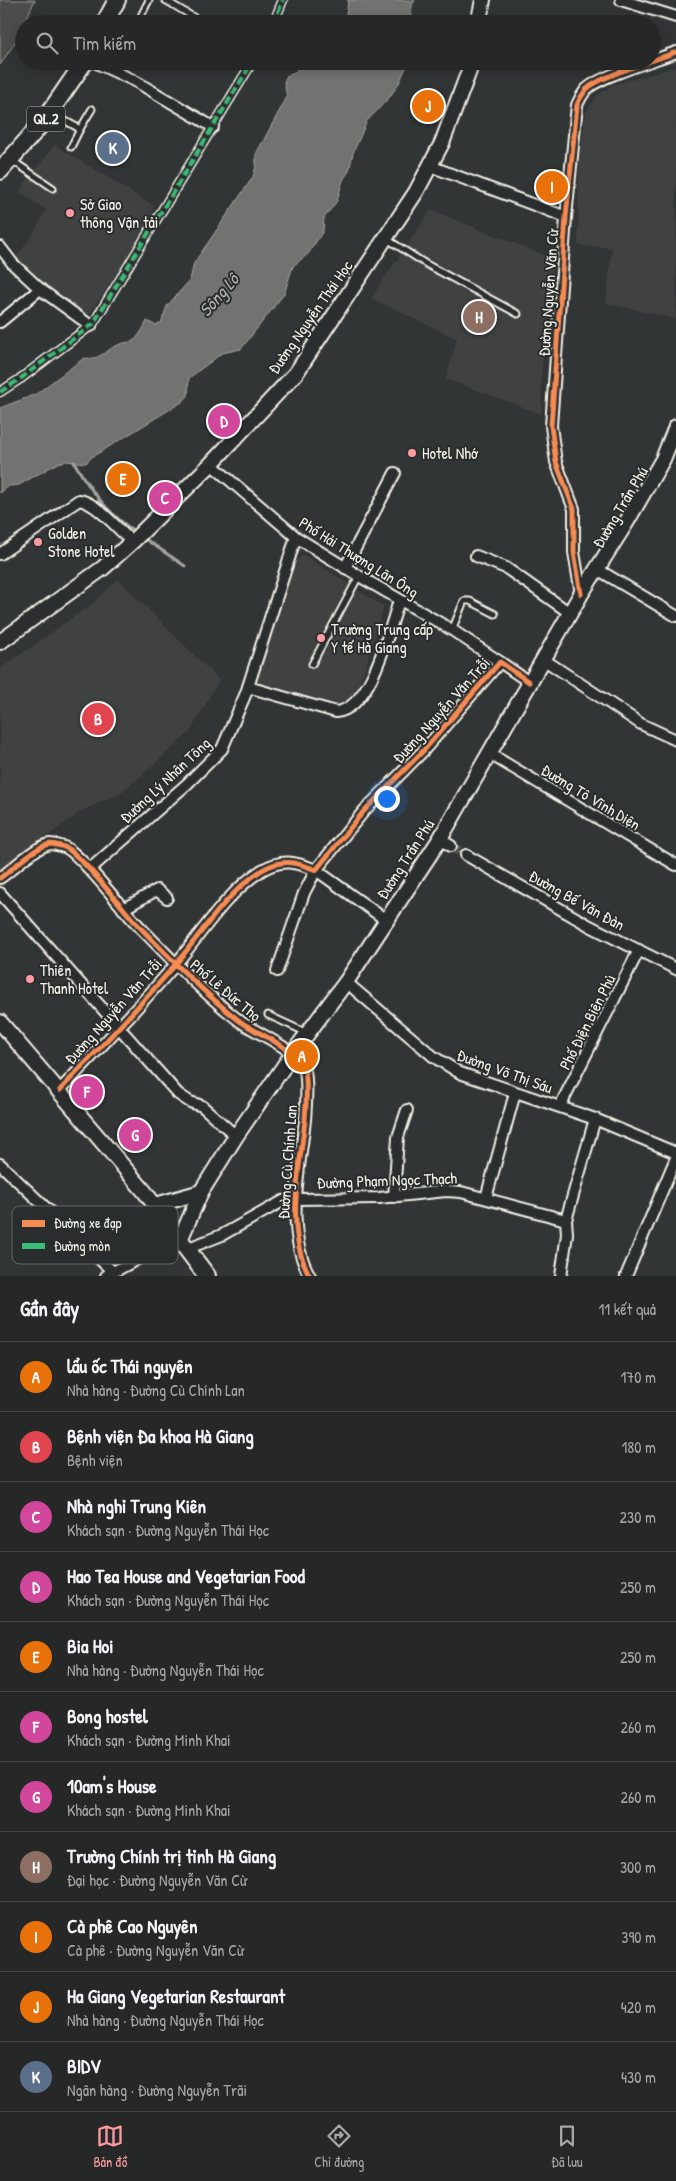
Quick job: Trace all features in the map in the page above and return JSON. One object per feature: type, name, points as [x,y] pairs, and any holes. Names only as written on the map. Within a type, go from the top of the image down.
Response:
[{"type":"main road","points":[[109,15],[117,0]]},
{"type":"main road","points":[[480,15],[483,0]]},
{"type":"main road","name":"QL.2","points":[[5,165],[50,112],[79,70]]},
{"type":"main road","name":"Đường Nguyễn Thái Học","points":[[0,642],[103,568],[148,528],[296,373],[387,239],[416,192],[442,143],[469,70]]},
{"type":"main road","name":"Đường Trần Phú","points":[[181,1241],[201,1192],[236,1136],[293,1053],[346,982],[386,920],[446,842],[529,682],[663,459],[676,427]]},
{"type":"main road","points":[[0,1022],[60,1090],[156,1205],[201,1192]]},
{"type":"main road","points":[[178,1237],[207,1276]]},
{"type":"street","points":[[276,15],[283,0]]},
{"type":"street","points":[[621,0],[676,17]]},
{"type":"street","name":"Đường Nguyễn Văn Cừ","points":[[661,58],[676,52]]},
{"type":"street","points":[[111,70],[135,81],[213,127]]},
{"type":"street","points":[[0,392],[91,326],[248,70]]},
{"type":"street","name":"Đường Nguyễn Văn Cừ","points":[[581,594],[574,552],[574,509],[554,456],[551,426],[566,217],[577,105],[585,89],[608,76],[627,70]]},
{"type":"street","points":[[430,166],[566,217]]},
{"type":"street","points":[[0,247],[13,264],[40,289],[91,326]]},
{"type":"street","points":[[0,322],[40,289]]},
{"type":"street","name":"Phố Hải Thượng Lãn Ông","points":[[211,464],[296,537],[399,601],[452,630],[500,662]]},
{"type":"street","points":[[345,568],[394,473]]},
{"type":"street","points":[[0,554],[79,500],[88,502],[133,541]]},
{"type":"street","name":"Đường Lý Nhân Tông","points":[[90,870],[218,754],[226,740],[248,687],[296,537]]},
{"type":"street","points":[[476,556],[506,568],[570,613]]},
{"type":"street","points":[[597,569],[676,616]]},
{"type":"street","points":[[248,687],[336,712],[347,709],[358,700],[370,681],[399,601]]},
{"type":"street","points":[[543,659],[641,724],[676,740]]},
{"type":"street","name":"Đường Nguyễn Văn Trỗi","points":[[60,1090],[176,964],[225,904],[262,870],[284,861],[296,862],[316,870],[364,812],[424,750],[500,662],[529,682]]},
{"type":"street","name":"Đường Tô Vĩnh Diện","points":[[490,754],[676,865]]},
{"type":"street","points":[[0,878],[40,848],[51,844],[67,848],[90,870]]},
{"type":"street","name":"Đường Bế Văn Đàn","points":[[466,855],[581,921],[676,968]]},
{"type":"street","name":"Phố Lê Đức Thọ","points":[[90,870],[123,909],[176,964],[233,1016],[293,1053]]},
{"type":"street","points":[[277,971],[304,893],[316,870],[386,920]]},
{"type":"street","points":[[123,909],[157,890],[167,898]]},
{"type":"street","points":[[0,893],[178,1094],[190,1102],[202,1106],[236,1136]]},
{"type":"street","name":"Phố Điện Biên Phủ","points":[[560,1106],[639,950]]},
{"type":"street","name":"Đường Võ Thị Sáu","points":[[346,982],[445,1066],[475,1080],[560,1106],[595,1119],[676,1153]]},
{"type":"street","name":"Đường Cù Chính Lan","points":[[293,1053],[303,1065],[305,1071],[307,1098],[296,1199],[299,1251],[310,1276]]},
{"type":"street","points":[[486,1198],[515,1093]]},
{"type":"street","points":[[394,1197],[398,1137],[407,1110]]},
{"type":"street","points":[[561,1276],[567,1234],[566,1220],[595,1119]]},
{"type":"street","points":[[626,1276],[676,1158]]},
{"type":"street","points":[[0,1164],[42,1206]]},
{"type":"street","name":"Đường Phạm Ngọc Thạch","points":[[178,1242],[222,1235],[283,1201],[296,1199],[394,1197],[446,1190],[486,1198],[566,1220]]},
{"type":"street","points":[[99,1264],[109,1274]]},
{"type":"street","name":"Đường Phạm Ngọc Thạch","points":[[109,1274],[128,1264]]},
{"type":"lane","points":[[142,15],[149,0]]},
{"type":"lane","points":[[165,0],[190,15]]},
{"type":"lane","points":[[71,147],[92,109]]},
{"type":"lane","points":[[50,112],[80,129]]},
{"type":"lane","points":[[5,165],[52,188]]},
{"type":"lane","points":[[387,239],[426,264],[518,314]]},
{"type":"lane","points":[[312,664],[359,576]]},
{"type":"lane","points":[[452,630],[464,601],[470,601],[495,614]]},
{"type":"lane","points":[[268,1015],[308,1033]]},
{"type":"shaded area","points":[[0,0],[35,0],[28,15],[15,15],[15,42],[0,65]]},
{"type":"shaded area","points":[[676,67],[676,319],[606,303],[612,248],[578,245],[579,163],[586,112],[596,97],[612,85]]},
{"type":"shaded area","points":[[55,145],[154,206],[141,235],[89,315],[42,285],[15,259],[33,234],[46,210],[19,191]]},
{"type":"shaded area","points":[[431,210],[554,259],[541,376],[542,414],[446,379],[457,339],[371,298]]},
{"type":"shaded area","name":"Trường Trung cấp Y tế Hà Giang","points":[[302,554],[384,607],[365,669],[351,704],[343,708],[253,683],[287,572]]},
{"type":"shaded area","points":[[118,579],[219,680],[190,732],[141,776],[119,794],[83,810],[0,871],[0,669],[93,603]]},
{"type":"water","points":[[348,0],[415,0],[412,5],[411,15],[346,15]]},
{"type":"water","name":"Sông Lô","points":[[405,70],[389,98],[367,121],[353,153],[349,171],[343,180],[337,201],[324,218],[323,231],[308,254],[293,266],[284,294],[241,349],[222,353],[189,378],[188,396],[182,402],[92,457],[86,463],[66,461],[58,463],[19,485],[9,486],[0,493],[0,408],[36,394],[84,358],[95,358],[116,346],[133,341],[147,321],[155,325],[161,323],[167,306],[190,280],[194,263],[253,177],[256,166],[256,154],[287,97],[284,82],[286,77],[297,71]]},
{"type":"waterway","points":[[74,462],[86,482],[101,501],[118,519],[137,533]]},
{"type":"waterway","points":[[142,537],[185,566]]},
{"type":"tunnel","points":[[451,846],[466,855]]},
{"type":"marked path","points":[[277,15],[283,0]]},
{"type":"marked path","points":[[0,392],[93,324],[248,70]]},
{"type":"cycle path","points":[[661,57],[676,52]]},
{"type":"cycle path","points":[[581,594],[574,552],[574,509],[556,462],[551,426],[566,217],[577,105],[585,91],[591,86],[625,70]]},
{"type":"cycle path","points":[[60,1090],[147,997],[215,914],[249,879],[269,866],[289,862],[316,870],[364,811],[424,750],[500,662],[529,682]]},
{"type":"cycle path","points":[[0,878],[37,849],[50,844],[64,847],[89,868],[134,921],[199,986],[241,1022],[287,1050],[302,1064],[306,1077],[306,1096],[296,1200],[296,1220],[302,1259],[310,1276]]},
{"type":"place","name":"Ha Giang Vegetarian Restaurant","points":[[428,106]]},
{"type":"place","name":"BIDV","points":[[113,148]]},
{"type":"place","name":"Cà phê Cao Nguyên","points":[[552,187]]},
{"type":"place","name":"Sở Giao thông Vận tải","points":[[70,213]]},
{"type":"place","name":"Trường Chính trị tỉnh Hà Giang","points":[[479,317]]},
{"type":"place","name":"Hao Tea House and Vegetarian Food","points":[[224,421]]},
{"type":"place","name":"Hotel Nhớ","points":[[412,453]]},
{"type":"place","name":"Bia Hoi","points":[[123,479]]},
{"type":"place","name":"Nhà nghỉ Trung Kiên","points":[[165,498]]},
{"type":"place","name":"Golden Stone Hotel","points":[[38,542]]},
{"type":"place","name":"Trường Trung cấp Y tế Hà Giang","points":[[321,638]]},
{"type":"place","name":"Bệnh viện Đa khoa Hà Giang","points":[[98,719]]},
{"type":"place","name":"Thiên Thanh Hotel","points":[[30,979]]},
{"type":"place","name":"lẩu ốc Thái nguyên","points":[[302,1056]]},
{"type":"place","name":"Bong hostel","points":[[87,1092]]},
{"type":"place","name":"10am's House","points":[[135,1135]]}]
